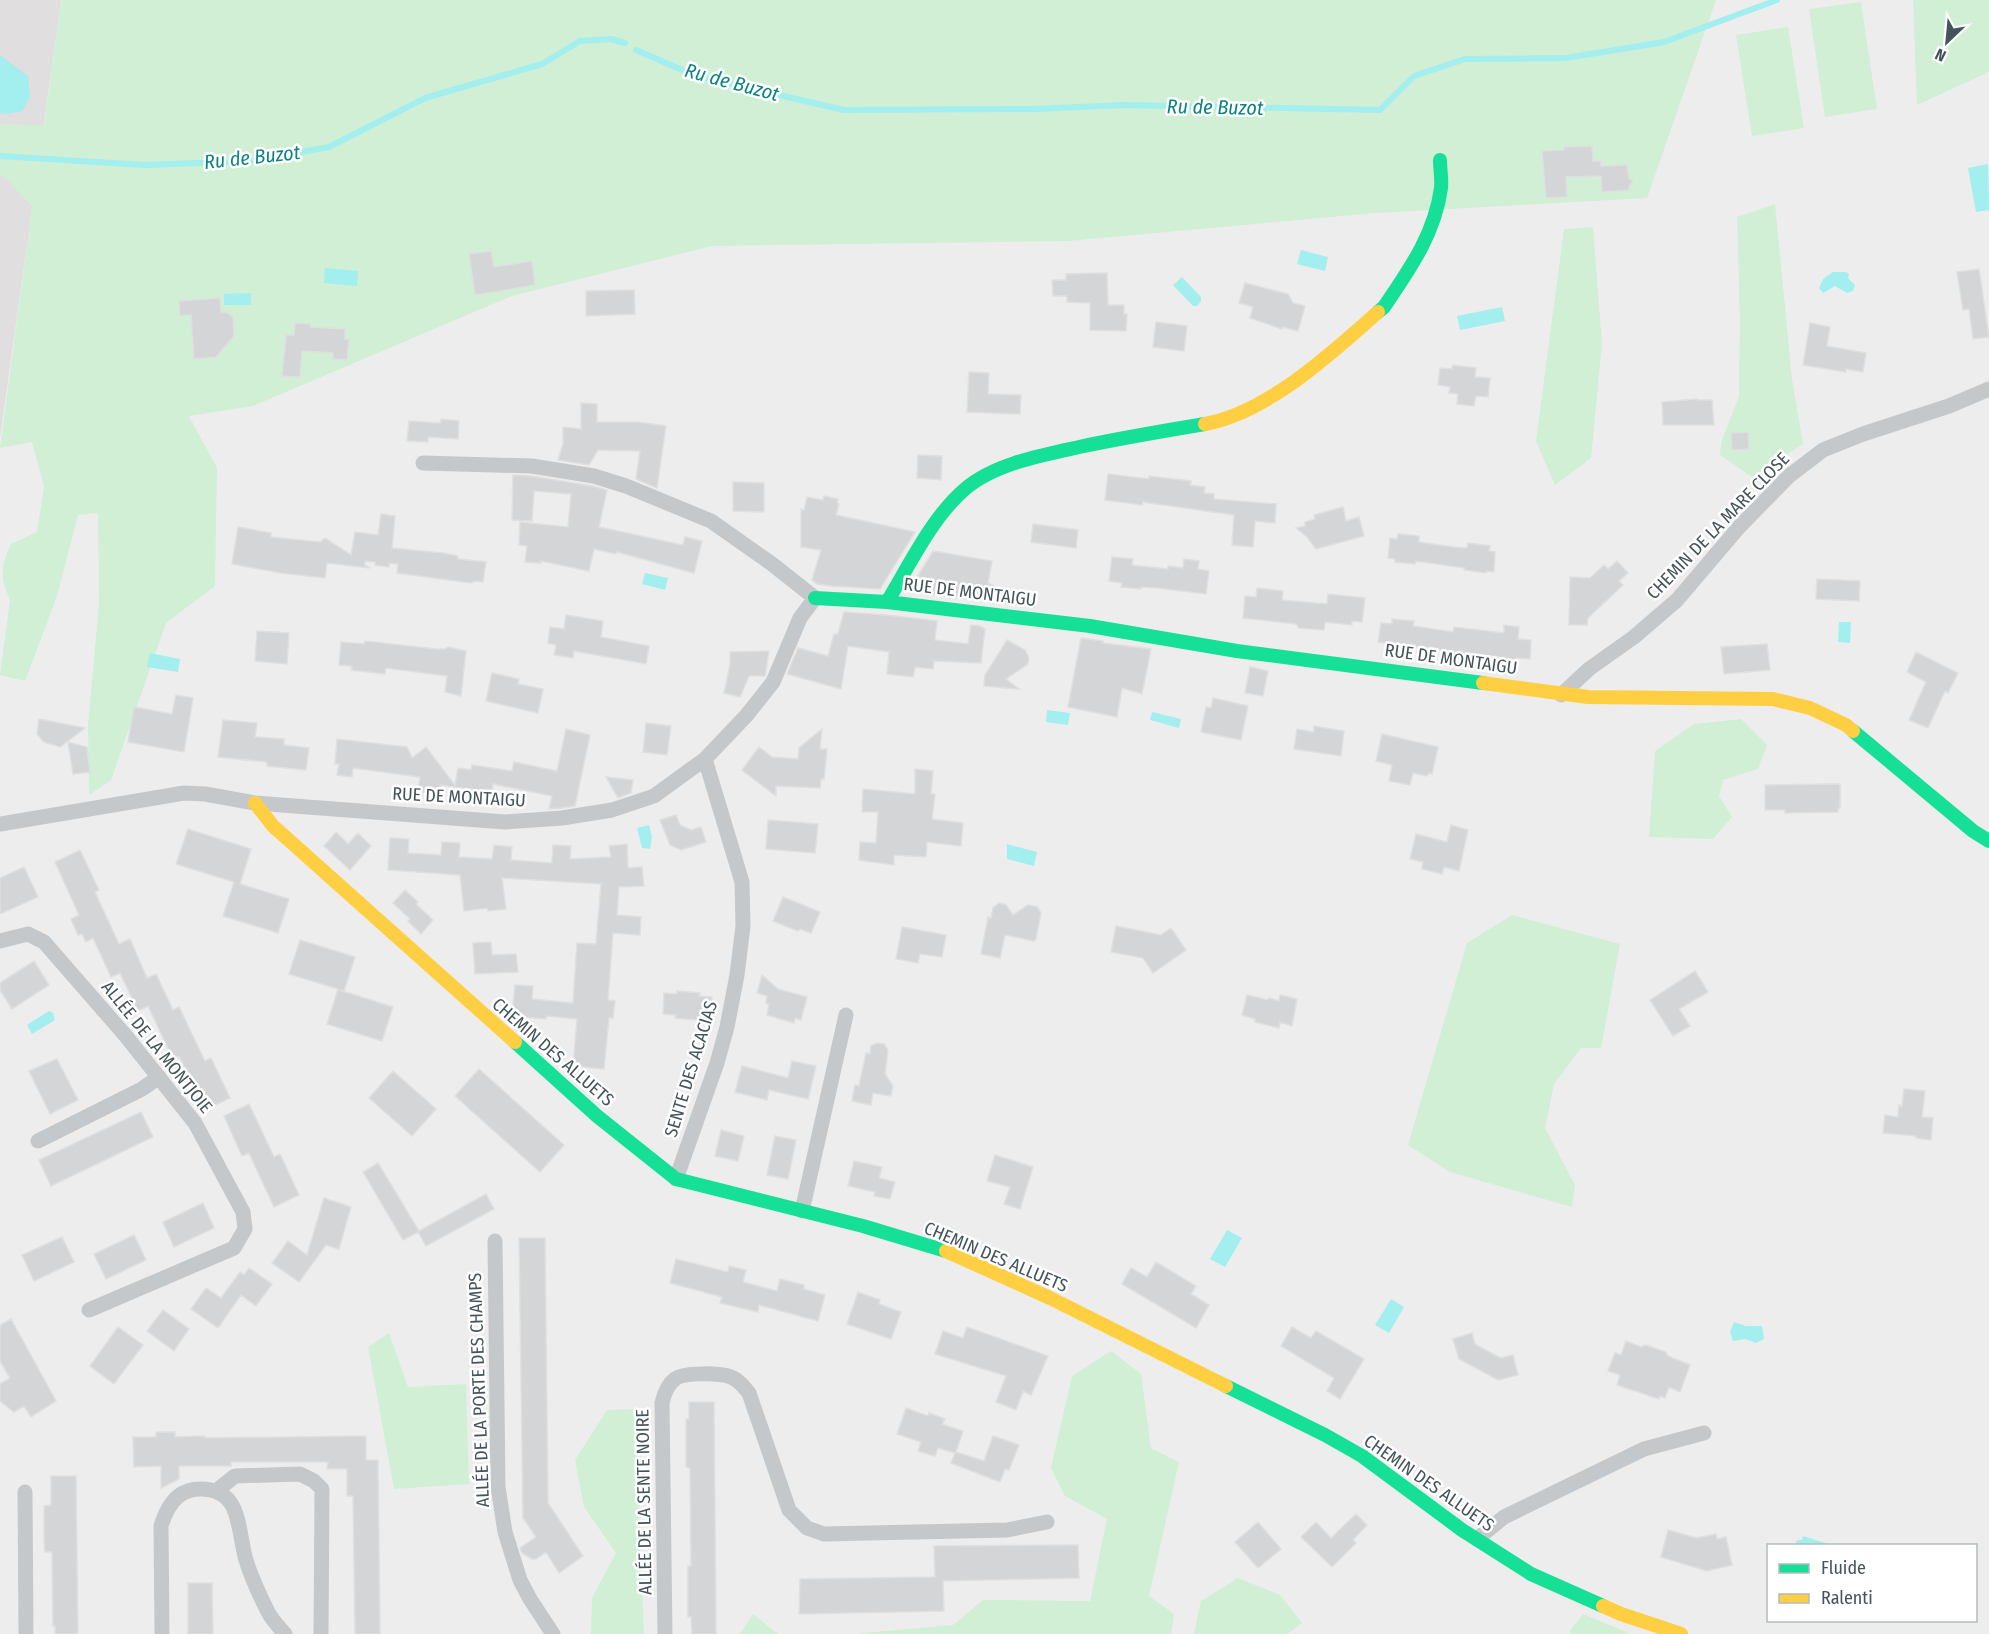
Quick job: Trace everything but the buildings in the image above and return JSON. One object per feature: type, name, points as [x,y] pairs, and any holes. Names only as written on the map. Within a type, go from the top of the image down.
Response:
[{"type":"street","points":[[887,602],[938,519],[965,489],[1002,467],[1050,453],[1101,442],[1223,421],[1260,403],[1314,368],[1384,307],[1416,259],[1434,220],[1441,187],[1440,160]]},
{"type":"street","name":"CHEMIN DE LA MARE CLOSE","points":[[1560,694],[1589,669],[1634,637],[1677,600],[1740,526],[1789,476],[1823,450],[1863,434],[1948,406],[1989,389]]},
{"type":"street","points":[[423,463],[532,466],[594,476],[626,486],[711,521],[815,598]]},
{"type":"street","name":"RUE DE MONTAIGU","points":[[0,824],[184,793],[206,794],[255,803],[505,822],[562,818],[612,810],[654,796],[705,759],[746,716],[773,682],[800,618],[815,598],[887,602],[1090,626],[1237,651],[1588,697],[1773,699],[1810,708],[1846,725],[1989,842]]},
{"type":"street","name":"SENTE DES ACACIAS","points":[[676,1179],[727,1028],[743,926],[742,882],[705,759]]},
{"type":"street","name":"CHEMIN DES ALLUETS","points":[[255,803],[273,826],[456,991],[597,1116],[676,1179],[937,1247],[1050,1298],[1215,1378],[1335,1440],[1362,1456],[1477,1539],[1531,1574],[1621,1614],[1681,1634]]},
{"type":"street","name":"ALLÉE DE LA MONTJOIE","points":[[0,941],[28,934],[44,942],[125,1035],[195,1123],[243,1212],[245,1229],[234,1248],[89,1310]]},
{"type":"street","points":[[802,1211],[846,1015]]},
{"type":"street","points":[[38,1141],[142,1089],[159,1077]]},
{"type":"street","name":"ALLÉE DE LA PORTE DES CHAMPS","points":[[495,1241],[498,1487],[505,1532],[520,1580],[552,1634]]},
{"type":"street","name":"ALLÉE DE LA SENTE NOIRE","points":[[665,1634],[662,1404],[666,1388],[675,1378],[684,1374],[731,1377],[742,1384],[749,1393],[789,1510],[807,1528],[824,1533],[1007,1530],[1047,1522]]},
{"type":"street","points":[[1477,1539],[1504,1517],[1644,1449],[1704,1433]]},
{"type":"street","points":[[216,1491],[235,1476],[300,1474],[314,1481],[322,1489],[321,1634]]},
{"type":"street","points":[[162,1634],[161,1526],[165,1512],[176,1498],[187,1490],[201,1488],[216,1491],[230,1502],[238,1523],[246,1560],[268,1613],[285,1634]]},
{"type":"street","points":[[25,1492],[26,1634]]},
{"type":"shaded area","points":[[0,0],[61,0],[0,438]]},
{"type":"green space","points":[[61,0],[1716,0],[1647,198],[1375,213],[1068,241],[712,246],[512,296],[253,406],[189,416],[217,468],[215,586],[166,623],[111,780],[89,795],[88,725],[99,604],[98,513],[78,515],[57,596],[25,681],[0,675],[10,600],[4,585],[3,566],[11,544],[37,532],[44,486],[32,442],[0,448],[32,207],[5,177],[0,175],[0,124],[44,125]]},
{"type":"green space","points":[[1913,0],[1989,0],[1989,72],[1917,105]]},
{"type":"green space","points":[[1861,2],[1877,109],[1825,117],[1809,9]]},
{"type":"green space","points":[[1788,27],[1804,128],[1752,136],[1736,35]]},
{"type":"green space","points":[[1775,204],[1792,379],[1803,444],[1752,477],[1720,455],[1722,440],[1739,396],[1740,319],[1737,217]]},
{"type":"green space","points":[[1593,227],[1602,344],[1591,458],[1555,485],[1536,441],[1564,229]]},
{"type":"green space","points":[[1741,719],[1767,745],[1758,769],[1723,780],[1719,796],[1732,817],[1713,839],[1649,837],[1655,751],[1694,724]]},
{"type":"green space","points":[[1512,915],[1620,944],[1601,1048],[1581,1048],[1554,1084],[1545,1128],[1575,1185],[1572,1207],[1450,1172],[1408,1145],[1467,943]]},
{"type":"green space","points":[[389,1333],[408,1387],[466,1384],[469,1484],[394,1489],[368,1347]]},
{"type":"green space","points":[[1111,1351],[1141,1374],[1151,1448],[1179,1462],[1149,1596],[1174,1614],[1171,1634],[853,1634],[953,1625],[983,1600],[1090,1601],[1107,1519],[1065,1496],[1051,1468],[1072,1376]]},
{"type":"green space","points":[[635,1409],[644,1634],[591,1634],[592,1598],[616,1553],[584,1507],[575,1460],[607,1410]]},
{"type":"green space","points":[[1238,1578],[1280,1595],[1302,1623],[1288,1634],[1194,1634],[1201,1601]]},
{"type":"green space","points":[[753,1614],[778,1634],[740,1634]]},
{"type":"green space","points":[[1583,1614],[1631,1634],[1571,1634],[1569,1632]]},
{"type":"water","points":[[0,55],[28,76],[30,97],[22,111],[0,113]]},
{"type":"water","points":[[1988,164],[1989,210],[1976,212],[1968,168]]},
{"type":"water","points":[[1301,250],[1328,257],[1325,271],[1297,264]]},
{"type":"water","points":[[325,268],[358,271],[357,286],[324,283]]},
{"type":"water","points":[[1833,272],[1849,274],[1848,278],[1855,285],[1853,291],[1847,293],[1835,286],[1823,293],[1819,288],[1823,279]]},
{"type":"water","points":[[1182,277],[1201,297],[1197,306],[1193,306],[1173,285]]},
{"type":"water","points":[[251,293],[251,305],[224,305],[224,294]]},
{"type":"water","points":[[1502,307],[1505,321],[1460,330],[1457,316]]},
{"type":"water","points":[[645,573],[668,578],[665,590],[642,584]]},
{"type":"water","points":[[1839,622],[1851,622],[1850,643],[1838,642]]},
{"type":"water","points":[[150,653],[180,659],[178,672],[147,667]]},
{"type":"water","points":[[1047,710],[1070,713],[1068,725],[1046,722]]},
{"type":"water","points":[[1152,712],[1181,719],[1179,728],[1150,720]]},
{"type":"water","points":[[649,825],[652,837],[650,849],[642,848],[637,828]]},
{"type":"water","points":[[1007,844],[1037,852],[1034,866],[1007,859]]},
{"type":"water","points":[[49,1011],[53,1013],[55,1020],[32,1034],[27,1025]]},
{"type":"water","points":[[1227,1230],[1242,1238],[1225,1267],[1210,1259]]},
{"type":"water","points":[[1391,1299],[1404,1307],[1389,1333],[1375,1325]]},
{"type":"water","points":[[1734,1322],[1746,1326],[1762,1326],[1764,1339],[1756,1343],[1745,1339],[1733,1341],[1730,1332]]},
{"type":"water","points":[[1803,1536],[1829,1544],[1795,1544],[1797,1540],[1802,1540]]},
{"type":"waterway","name":"Ru de Buzot","points":[[636,50],[696,76],[844,110],[1034,109],[1124,105],[1380,110],[1414,76],[1465,59],[1566,58],[1664,42],[1777,0]]},
{"type":"waterway","name":"Ru de Buzot","points":[[0,156],[145,165],[251,161],[329,147],[425,98],[542,64],[580,41],[611,39],[625,43]]},
{"type":"traffic: fast","points":[[1378,312],[1403,279],[1427,236],[1438,205],[1441,188],[1440,160]]},
{"type":"traffic: fast","points":[[887,602],[942,513],[953,500],[977,480],[1004,467],[1050,453],[1205,424]]},
{"type":"traffic: fast","points":[[815,598],[887,602],[1090,626],[1237,651],[1483,683]]},
{"type":"traffic: fast","points":[[1853,731],[1973,831],[1989,841]]},
{"type":"traffic: fast","points":[[515,1042],[597,1116],[676,1179],[863,1226],[946,1251]]},
{"type":"traffic: fast","points":[[1226,1386],[1362,1456],[1462,1530],[1531,1574],[1603,1606]]},
{"type":"traffic: slow","points":[[1205,424],[1228,418],[1275,395],[1319,363],[1378,312]]},
{"type":"traffic: slow","points":[[1483,683],[1588,697],[1773,699],[1810,708],[1846,725],[1853,731]]},
{"type":"traffic: slow","points":[[255,803],[273,826],[515,1042]]},
{"type":"traffic: slow","points":[[946,1251],[1050,1298],[1226,1386]]},
{"type":"traffic: slow","points":[[1603,1606],[1681,1634]]}]
